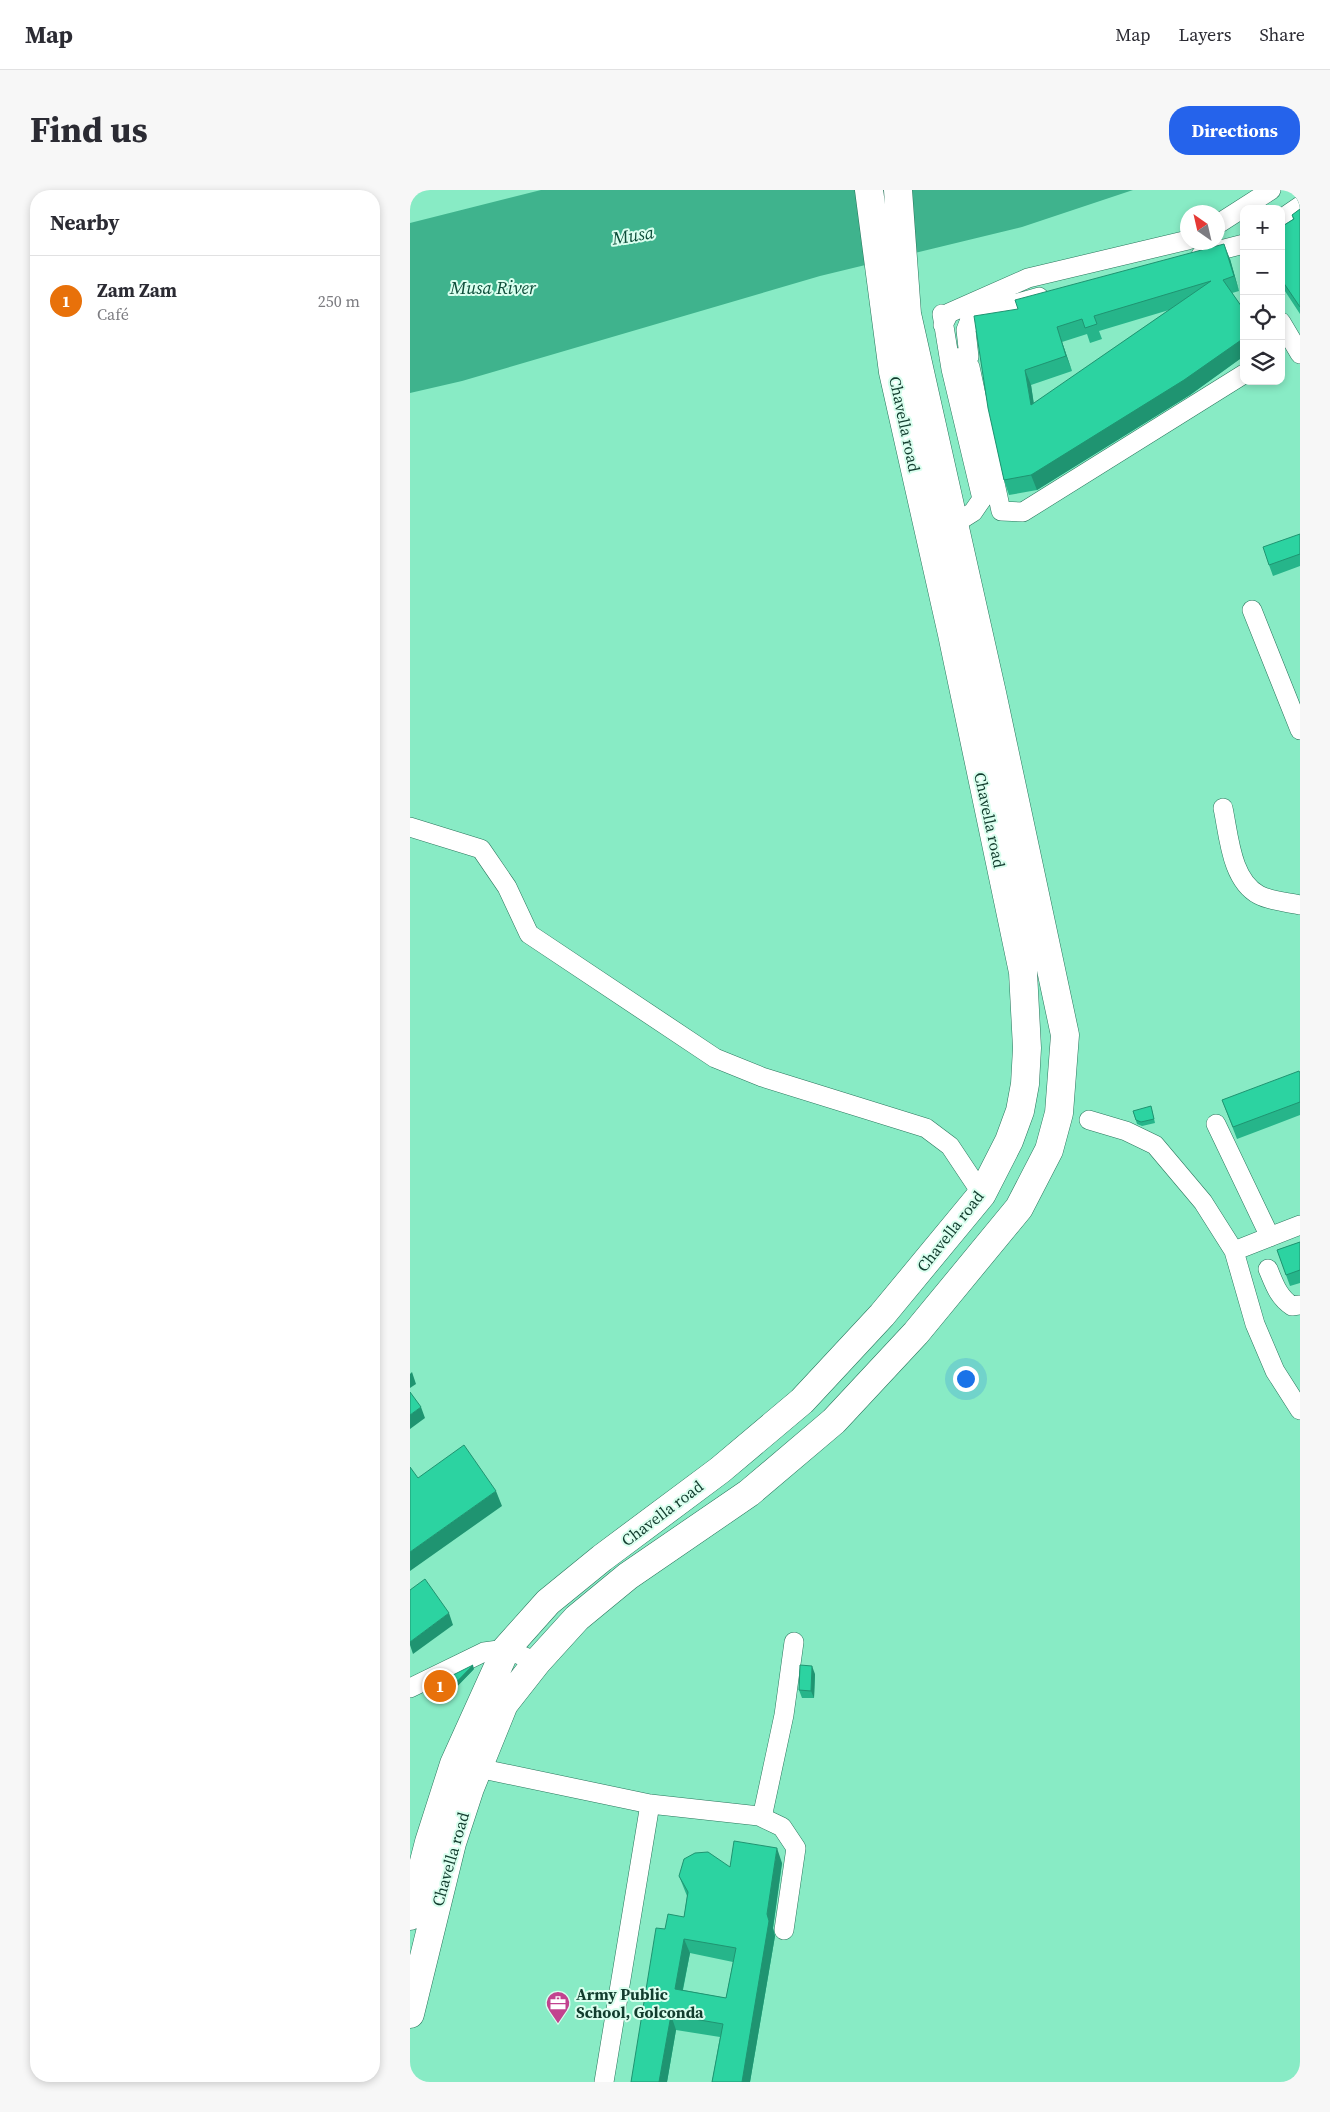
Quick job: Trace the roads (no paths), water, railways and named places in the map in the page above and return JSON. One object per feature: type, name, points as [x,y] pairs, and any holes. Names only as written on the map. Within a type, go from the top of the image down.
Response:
[{"type":"highway","name":"Chavella road","points":[[410,1916],[429,1842],[454,1764],[506,1649],[556,1596],[602,1558],[720,1470],[802,1401],[882,1315],[982,1194],[1009,1141],[1020,1111],[1026,1084],[1027,1048],[1023,972],[952,634],[906,369],[869,190]]},
{"type":"highway","points":[[898,190],[907,314],[906,369]]},
{"type":"highway","name":"Chavella road","points":[[410,2014],[452,1843],[478,1768],[504,1704],[537,1662],[577,1618],[628,1576],[749,1493],[834,1421],[916,1333],[1019,1208],[1049,1150],[1059,1113],[1065,1035],[954,524],[906,369]]},
{"type":"street","points":[[1225,220],[1271,190]]},
{"type":"street","points":[[1285,216],[1300,206]]},
{"type":"street","points":[[944,330],[950,313],[1028,278],[1180,242]]},
{"type":"street","points":[[1186,259],[1240,245]]},
{"type":"street","points":[[1052,294],[971,317],[966,330],[970,362],[1001,511],[1023,512],[1240,376]]},
{"type":"street","points":[[941,306],[950,363],[982,499],[973,512],[954,524]]},
{"type":"street","points":[[944,330],[966,330]]},
{"type":"street","points":[[1285,333],[1291,349]]},
{"type":"street","points":[[950,363],[970,362]]},
{"type":"street","points":[[1252,610],[1300,730]]},
{"type":"street","points":[[1223,808],[1237,867],[1246,886],[1260,896],[1300,905]]},
{"type":"street","points":[[410,827],[481,849],[507,887],[529,934],[715,1058],[762,1077],[926,1128],[950,1146],[982,1194]]},
{"type":"street","points":[[1090,1120],[1126,1131],[1154,1145],[1203,1202],[1234,1251],[1255,1324],[1275,1371],[1300,1410]]},
{"type":"street","points":[[1216,1124],[1270,1237]]},
{"type":"street","points":[[1234,1251],[1300,1225]]},
{"type":"street","points":[[1268,1269],[1278,1293],[1285,1302],[1292,1306],[1300,1305]]},
{"type":"street","points":[[759,1816],[764,1812],[784,1715],[794,1642]]},
{"type":"street","points":[[410,1688],[446,1668],[484,1652],[506,1649],[537,1662]]},
{"type":"street","points":[[478,1768],[650,1804],[759,1816],[782,1827],[796,1848],[784,1930]]},
{"type":"street","points":[[604,2082],[650,1804]]},
{"type":"water","name":"Musa River","points":[[541,190],[1133,190],[1022,227],[820,276],[462,381],[410,393],[410,223]]},
{"type":"place","name":"Zam Zam","points":[[440,1686]]},
{"type":"place","name":"Army Public School, Golconda","points":[[558,2024]]},
{"type":"water label","name":"Musa","points":[[633,235]]}]
